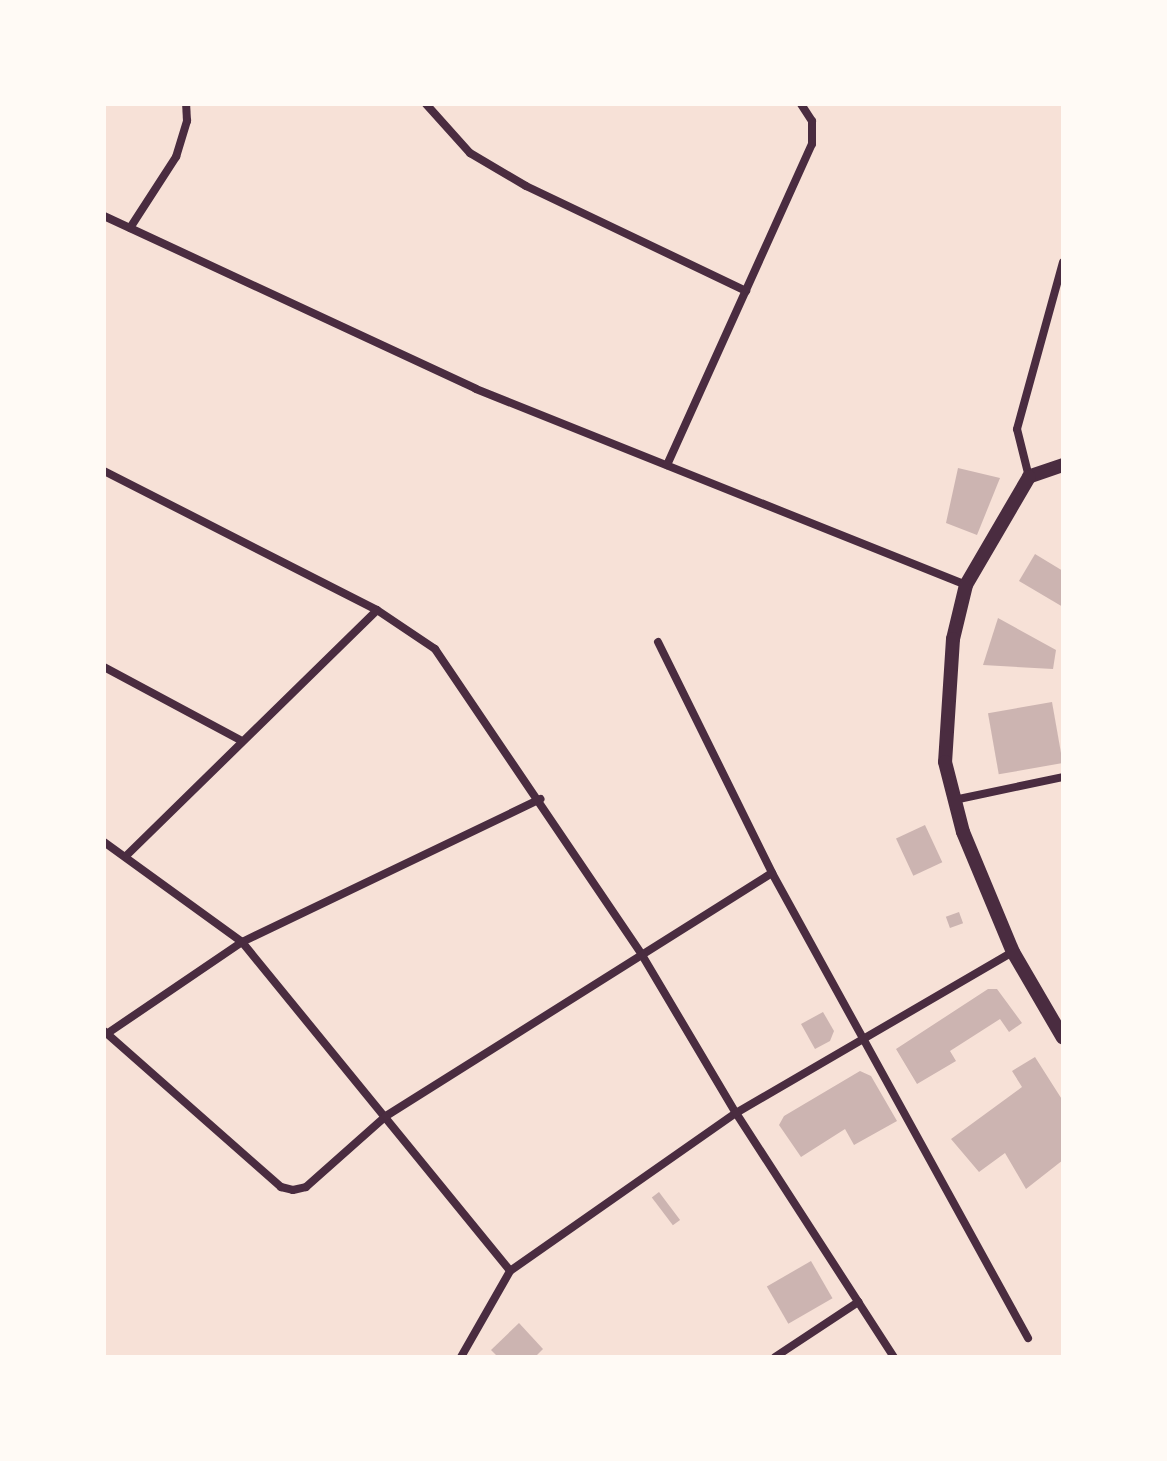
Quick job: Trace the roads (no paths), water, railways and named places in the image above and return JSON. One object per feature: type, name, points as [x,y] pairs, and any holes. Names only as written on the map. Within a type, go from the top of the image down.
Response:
[{"type":"street","points":[[130,228],[176,157],[187,121],[186,104]]},
{"type":"street","points":[[426,104],[434,119],[481,160],[746,291]]},
{"type":"street","points":[[667,465],[812,144],[812,121],[801,104]]},
{"type":"street","points":[[104,216],[476,389],[966,585]]},
{"type":"street","points":[[1029,477],[1017,429],[1063,262]]},
{"type":"street","points":[[1063,465],[1029,477],[966,585],[948,690],[945,762],[953,800],[1013,952],[1063,1038]]},
{"type":"street","points":[[104,471],[377,610],[435,649],[540,799],[642,955],[736,1113],[894,1357]]},
{"type":"street","points":[[127,855],[240,740],[377,610]]},
{"type":"street","points":[[658,642],[772,873],[867,1038],[1028,1338]]},
{"type":"street","points":[[104,667],[240,740]]},
{"type":"street","points":[[953,800],[1063,777]]},
{"type":"street","points":[[540,799],[242,942],[106,1032],[281,1187],[306,1187],[386,1116],[772,873]]},
{"type":"street","points":[[104,842],[127,855],[242,942],[510,1271]]},
{"type":"street","points":[[461,1357],[510,1271],[736,1113],[1013,952]]},
{"type":"street","points":[[775,1357],[858,1302]]}]
